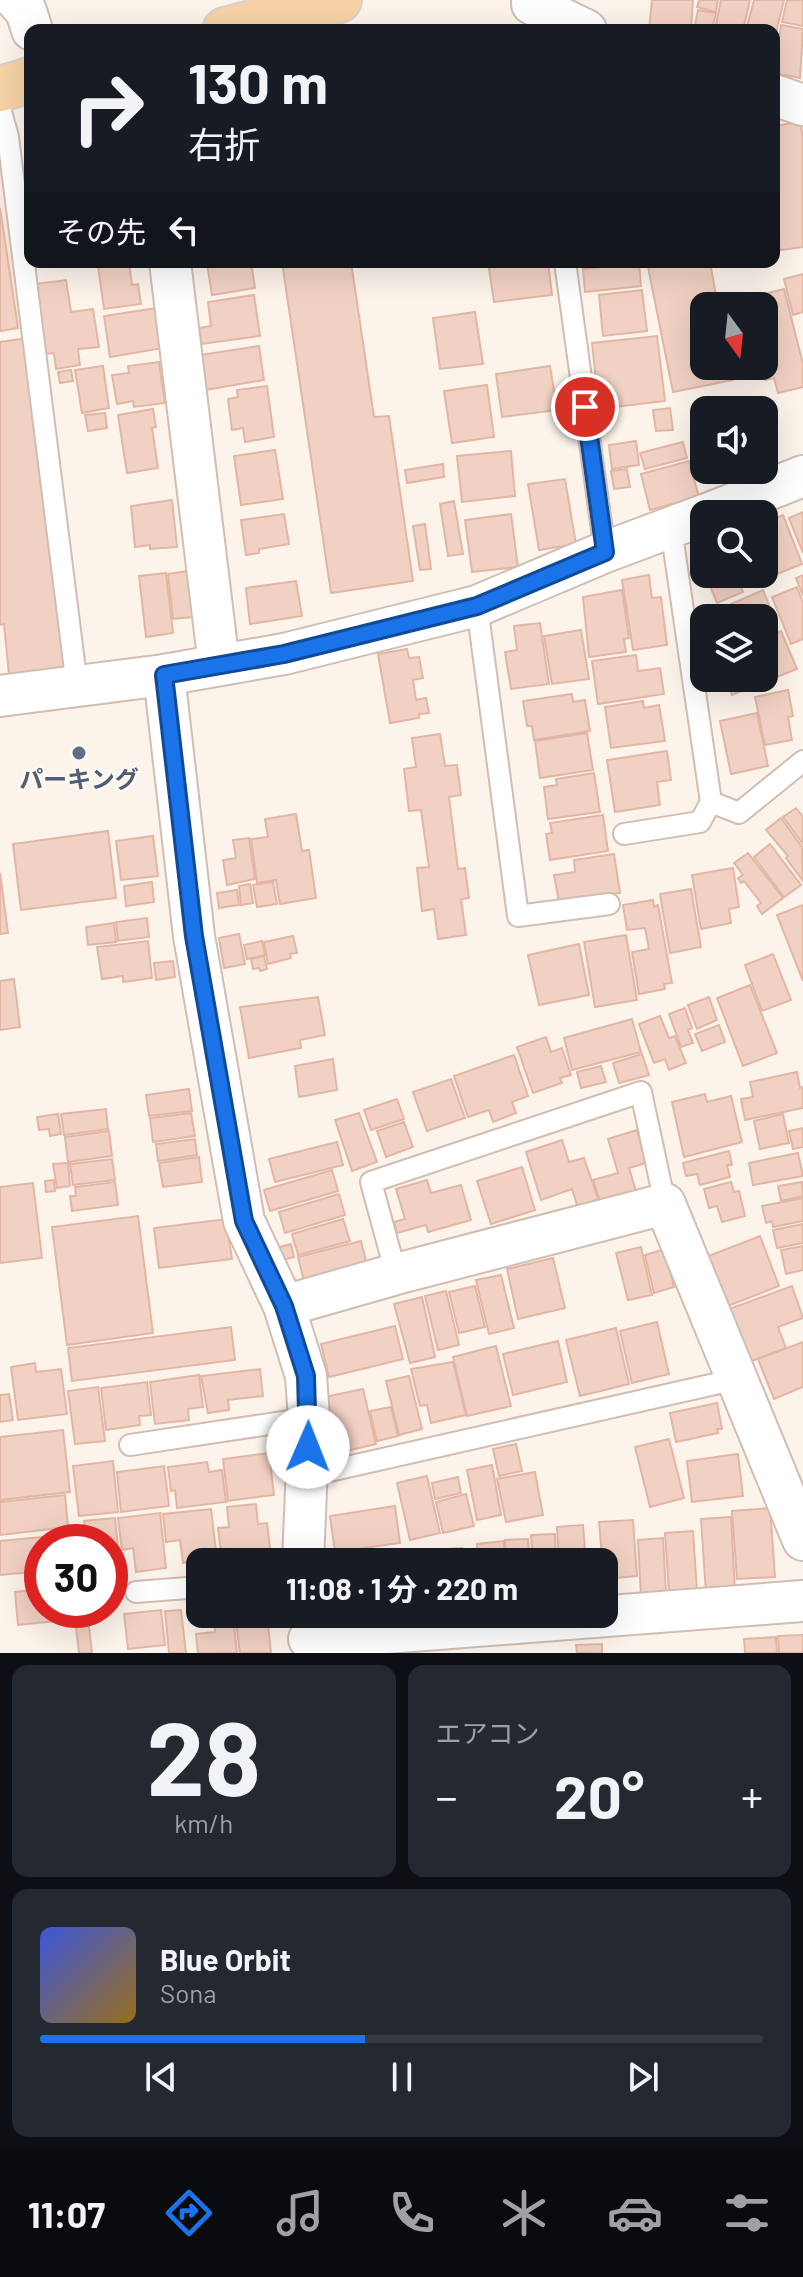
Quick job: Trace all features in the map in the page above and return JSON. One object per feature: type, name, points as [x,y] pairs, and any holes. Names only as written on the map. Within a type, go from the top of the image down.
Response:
[{"type":"main road","points":[[245,24],[314,3]]},
{"type":"main road","points":[[0,89],[24,82]]},
{"type":"street","points":[[16,0],[26,11],[30,24]]},
{"type":"street","points":[[531,11],[569,24]]},
{"type":"street","points":[[780,97],[803,105]]},
{"type":"street","points":[[171,268],[219,665]]},
{"type":"street","points":[[742,500],[803,476]]},
{"type":"street","points":[[0,696],[164,675],[284,654],[477,606],[605,552],[690,520]]},
{"type":"street","points":[[164,675],[194,936],[244,1221],[284,1306],[306,1376],[309,1418],[304,1548]]},
{"type":"street","points":[[284,1306],[665,1204],[803,1540]]},
{"type":"street","points":[[309,1635],[803,1601]]},
{"type":"lane","points":[[0,108],[8,137],[24,264]]},
{"type":"lane","points":[[24,268],[77,686]]},
{"type":"lane","points":[[566,268],[605,552]]},
{"type":"lane","points":[[624,834],[700,822],[711,802],[698,588]]},
{"type":"lane","points":[[477,606],[518,916],[609,904]]},
{"type":"lane","points":[[711,802],[739,813],[803,761]]},
{"type":"lane","points":[[396,1274],[371,1182],[641,1092],[665,1204]]},
{"type":"lane","points":[[307,1476],[737,1379]]},
{"type":"lane","points":[[130,1445],[309,1418]]},
{"type":"lane","points":[[136,1592],[186,1588]]},
{"type":"shaded area","points":[[0,149],[26,329],[0,332]]},
{"type":"building","points":[[652,0],[693,0],[691,24],[650,24]]},
{"type":"building","points":[[699,0],[718,0],[716,12],[697,7]]},
{"type":"building","points":[[721,0],[750,0],[744,24],[716,24]]},
{"type":"building","points":[[754,0],[784,0],[778,24],[748,24]]},
{"type":"building","points":[[787,0],[803,0],[803,26],[782,22]]},
{"type":"building","points":[[698,10],[716,13],[713,24],[695,24]]},
{"type":"building","points":[[781,25],[803,29],[800,78],[780,74]]},
{"type":"building","points":[[800,122],[803,138],[803,247],[780,250],[780,125]]},
{"type":"building","points":[[0,208],[18,328],[0,331]]},
{"type":"building","points":[[98,268],[130,268],[132,285],[138,284],[141,304],[104,309]]},
{"type":"building","points":[[208,268],[252,268],[255,288],[212,295]]},
{"type":"building","points":[[283,268],[352,268],[374,417],[389,416],[413,581],[331,593]]},
{"type":"building","points":[[489,268],[549,268],[552,295],[494,302]]},
{"type":"building","points":[[639,268],[641,286],[585,292],[583,269]]},
{"type":"building","points":[[648,268],[711,268],[715,292],[690,292],[690,380],[733,380],[673,392]]},
{"type":"building","points":[[803,274],[803,312],[793,315],[784,279]]},
{"type":"building","points":[[66,280],[71,312],[93,309],[99,347],[78,349],[80,365],[56,369],[54,353],[46,354],[35,284]]},
{"type":"building","points":[[784,289],[803,364],[803,387],[778,393],[775,380],[778,380],[778,292],[772,292]]},
{"type":"building","points":[[642,290],[647,331],[603,336],[599,295]]},
{"type":"building","points":[[254,295],[260,336],[202,344],[199,328],[211,326],[208,302]]},
{"type":"building","points":[[157,308],[163,348],[110,357],[104,316]]},
{"type":"building","points":[[475,312],[483,364],[440,369],[433,318]]},
{"type":"building","points":[[657,336],[665,401],[599,409],[592,343]]},
{"type":"building","points":[[28,338],[73,676],[10,685],[4,624],[0,625],[0,342]]},
{"type":"building","points":[[259,346],[264,380],[205,390],[200,355]]},
{"type":"building","points":[[159,362],[165,403],[134,407],[133,401],[117,404],[112,375],[129,373],[128,366]]},
{"type":"building","points":[[103,366],[109,408],[82,413],[75,370]]},
{"type":"building","points":[[550,366],[557,410],[502,417],[496,374]]},
{"type":"building","points":[[71,370],[73,381],[60,383],[58,372]]},
{"type":"building","points":[[487,385],[494,437],[452,443],[444,391]]},
{"type":"building","points":[[267,386],[274,437],[245,442],[243,428],[232,430],[228,399],[238,397],[237,390]]},
{"type":"building","points":[[670,408],[673,430],[656,431],[653,410]]},
{"type":"building","points":[[153,409],[156,427],[152,428],[158,468],[127,473],[118,415]]},
{"type":"building","points":[[105,413],[107,428],[88,431],[85,415]]},
{"type":"building","points":[[636,441],[639,465],[612,469],[609,445]]},
{"type":"building","points":[[683,442],[687,458],[645,469],[640,453]]},
{"type":"building","points":[[275,450],[283,499],[241,505],[234,456]]},
{"type":"building","points":[[511,451],[515,496],[462,502],[457,456]]},
{"type":"building","points":[[689,461],[690,484],[695,484],[699,497],[650,510],[641,474]]},
{"type":"building","points":[[443,464],[444,477],[407,483],[405,470]]},
{"type":"building","points":[[627,469],[630,487],[614,489],[611,471]]},
{"type":"building","points":[[565,479],[576,544],[539,550],[528,484]]},
{"type":"building","points":[[172,500],[177,547],[135,547],[131,506]]},
{"type":"building","points":[[454,501],[463,554],[448,556],[440,504]]},
{"type":"building","points":[[803,512],[803,553],[789,518]]},
{"type":"building","points":[[284,514],[289,544],[259,549],[259,553],[246,555],[241,520]]},
{"type":"building","points":[[511,514],[518,567],[472,572],[465,520]]},
{"type":"building","points":[[783,515],[802,564],[778,574],[778,517]]},
{"type":"building","points":[[425,524],[431,569],[420,570],[413,526]]},
{"type":"building","points":[[188,571],[193,617],[173,619],[168,574]]},
{"type":"building","points":[[166,573],[173,633],[146,637],[139,576]]},
{"type":"building","points":[[649,575],[652,598],[661,597],[667,645],[633,650],[622,580]]},
{"type":"building","points":[[803,575],[803,596],[796,578]]},
{"type":"building","points":[[296,581],[302,616],[250,624],[246,588]]},
{"type":"building","points":[[797,587],[803,603],[803,639],[791,644],[778,612],[778,604],[775,604],[772,597]]},
{"type":"building","points":[[711,588],[742,588],[743,592],[717,603]]},
{"type":"building","points":[[622,590],[629,638],[624,639],[626,652],[589,657],[583,597]]},
{"type":"building","points":[[763,590],[769,604],[731,604]]},
{"type":"building","points":[[540,623],[549,684],[511,689],[505,652],[517,650],[514,626]]},
{"type":"building","points":[[581,630],[589,679],[552,684],[544,636]]},
{"type":"building","points":[[781,631],[797,669],[778,677],[778,632]]},
{"type":"building","points":[[407,649],[409,658],[419,657],[423,678],[413,680],[416,700],[426,698],[429,713],[390,723],[378,654]]},
{"type":"building","points":[[636,655],[638,671],[660,668],[664,694],[598,704],[592,661]]},
{"type":"building","points":[[788,690],[793,716],[788,717],[792,740],[765,745],[755,697]]},
{"type":"building","points":[[572,694],[573,702],[585,700],[590,731],[534,740],[532,726],[527,726],[523,701]]},
{"type":"building","points":[[643,701],[644,708],[659,705],[665,741],[611,748],[605,707]]},
{"type":"building","points":[[757,713],[768,766],[731,774],[720,721]]},
{"type":"building","points":[[587,733],[593,770],[540,778],[535,741]]},
{"type":"building","points":[[440,734],[445,766],[457,765],[461,795],[449,797],[458,869],[465,868],[469,898],[461,899],[466,935],[438,939],[434,909],[422,911],[417,868],[429,867],[421,810],[409,811],[404,769],[416,767],[412,738]]},
{"type":"building","points":[[667,751],[671,780],[657,782],[660,805],[615,812],[607,760]]},
{"type":"building","points":[[594,773],[600,812],[548,819],[544,787],[557,785],[556,779]]},
{"type":"building","points":[[796,808],[803,817],[803,844],[783,817]]},
{"type":"building","points":[[296,814],[302,851],[309,850],[316,898],[280,904],[276,880],[257,883],[251,839],[268,837],[265,819]]},
{"type":"building","points":[[603,815],[608,851],[550,860],[546,834],[552,833],[550,823]]},
{"type":"building","points":[[781,818],[802,847],[803,881],[786,858],[788,856],[766,830]]},
{"type":"building","points":[[108,831],[116,898],[21,910],[13,844]]},
{"type":"building","points":[[153,836],[158,876],[121,880],[116,841]]},
{"type":"building","points":[[249,838],[255,879],[227,885],[223,860],[236,858],[233,840]]},
{"type":"building","points":[[770,844],[801,885],[784,897],[754,857]]},
{"type":"building","points":[[748,853],[783,898],[762,914],[757,906],[761,903],[744,881],[741,883],[738,878],[743,875],[734,863]]},
{"type":"building","points":[[614,854],[620,893],[559,902],[554,875],[575,872],[574,860]]},
{"type":"building","points":[[733,868],[739,907],[729,909],[731,923],[701,929],[692,875]]},
{"type":"building","points":[[0,873],[8,933],[0,934]]},
{"type":"building","points":[[152,882],[154,902],[126,906],[124,886]]},
{"type":"building","points":[[273,882],[277,904],[257,907],[253,885]]},
{"type":"building","points":[[250,884],[253,903],[241,905],[239,886]]},
{"type":"building","points":[[691,889],[701,947],[670,953],[660,894]]},
{"type":"building","points":[[237,890],[239,905],[219,908],[217,893]]},
{"type":"building","points":[[653,900],[654,907],[658,905],[672,983],[664,984],[665,989],[639,994],[632,952],[649,949],[645,928],[627,930],[623,905]]},
{"type":"building","points":[[803,905],[803,981],[777,915]]},
{"type":"building","points":[[147,918],[149,937],[118,941],[116,922]]},
{"type":"building","points":[[114,923],[116,942],[88,945],[86,927]]},
{"type":"building","points":[[239,934],[245,964],[224,968],[219,938]]},
{"type":"building","points":[[626,935],[637,1000],[595,1007],[584,942]]},
{"type":"building","points":[[293,936],[297,953],[290,954],[291,958],[268,964],[264,942]]},
{"type":"building","points":[[148,941],[152,978],[123,982],[123,976],[102,979],[97,947]]},
{"type":"building","points":[[262,941],[265,955],[247,959],[244,945]]},
{"type":"building","points":[[579,944],[589,995],[539,1005],[528,955]]},
{"type":"building","points":[[773,954],[791,1000],[762,1011],[745,965]]},
{"type":"building","points":[[264,956],[267,969],[253,969],[251,959]]},
{"type":"building","points":[[173,961],[175,977],[156,980],[154,963]]},
{"type":"building","points":[[14,979],[20,1027],[0,1030],[0,981]]},
{"type":"building","points":[[750,985],[777,1053],[743,1066],[717,998]]},
{"type":"building","points":[[318,997],[325,1035],[300,1040],[301,1048],[249,1058],[240,1007]]},
{"type":"building","points":[[709,997],[717,1020],[697,1029],[688,1005]]},
{"type":"building","points":[[685,1008],[693,1043],[681,1047],[669,1014]]},
{"type":"building","points":[[660,1016],[669,1038],[675,1036],[686,1063],[669,1070],[665,1059],[654,1063],[639,1024]]},
{"type":"building","points":[[632,1019],[641,1052],[572,1070],[564,1038]]},
{"type":"building","points":[[719,1025],[725,1042],[702,1051],[695,1034]]},
{"type":"building","points":[[546,1037],[551,1052],[562,1048],[571,1075],[560,1078],[562,1083],[533,1093],[517,1047]]},
{"type":"building","points":[[642,1054],[649,1075],[619,1083],[613,1063]]},
{"type":"building","points":[[514,1055],[528,1096],[512,1102],[516,1113],[493,1122],[489,1110],[468,1117],[454,1076]]},
{"type":"building","points":[[333,1059],[337,1090],[299,1097],[295,1066]]},
{"type":"building","points":[[601,1066],[606,1082],[581,1088],[577,1072]]},
{"type":"building","points":[[797,1072],[800,1088],[803,1087],[803,1108],[745,1120],[741,1099],[753,1097],[750,1082]]},
{"type":"building","points":[[451,1079],[465,1118],[427,1131],[413,1092]]},
{"type":"building","points":[[189,1089],[192,1111],[149,1116],[146,1095]]},
{"type":"building","points":[[705,1094],[707,1102],[731,1096],[742,1142],[684,1157],[672,1102]]},
{"type":"building","points":[[397,1099],[404,1119],[371,1130],[364,1110]]},
{"type":"building","points":[[106,1109],[108,1129],[64,1135],[61,1114]]},
{"type":"building","points":[[191,1113],[195,1136],[153,1142],[150,1118]]},
{"type":"building","points":[[359,1113],[377,1162],[352,1171],[335,1120]]},
{"type":"building","points":[[58,1114],[61,1134],[50,1136],[49,1129],[39,1130],[37,1117]]},
{"type":"building","points":[[783,1114],[789,1143],[760,1149],[754,1121]]},
{"type":"building","points":[[404,1122],[413,1147],[386,1157],[377,1131]]},
{"type":"building","points":[[803,1128],[803,1147],[793,1149],[789,1131]]},
{"type":"building","points":[[637,1130],[646,1163],[629,1168],[636,1191],[600,1201],[593,1180],[618,1173],[608,1139]]},
{"type":"building","points":[[109,1131],[112,1156],[68,1162],[65,1137]]},
{"type":"building","points":[[195,1139],[197,1155],[158,1161],[156,1144]]},
{"type":"building","points":[[562,1140],[569,1162],[584,1158],[600,1205],[579,1211],[572,1189],[541,1200],[526,1152]]},
{"type":"building","points":[[337,1142],[343,1165],[275,1182],[269,1159]]},
{"type":"building","points":[[729,1151],[732,1165],[727,1165],[730,1177],[700,1185],[697,1174],[686,1176],[683,1163]]},
{"type":"building","points":[[798,1153],[803,1176],[753,1185],[749,1163]]},
{"type":"building","points":[[199,1157],[202,1182],[163,1187],[159,1163]]},
{"type":"building","points":[[112,1159],[115,1180],[73,1185],[70,1164]]},
{"type":"building","points":[[68,1163],[70,1186],[57,1188],[53,1164]]},
{"type":"building","points":[[522,1167],[535,1210],[491,1224],[477,1181]]},
{"type":"building","points":[[332,1170],[338,1191],[270,1211],[264,1190]]},
{"type":"building","points":[[54,1180],[55,1191],[46,1192],[45,1181]]},
{"type":"building","points":[[427,1180],[431,1193],[461,1185],[471,1220],[428,1232],[426,1225],[397,1233],[394,1222],[405,1219],[396,1189]]},
{"type":"building","points":[[115,1182],[118,1205],[72,1211],[70,1196],[76,1196],[75,1187]]},
{"type":"building","points":[[731,1182],[734,1192],[739,1191],[745,1216],[722,1222],[717,1206],[709,1208],[704,1189]]},
{"type":"building","points":[[802,1182],[803,1196],[781,1201],[778,1186]]},
{"type":"building","points":[[33,1183],[42,1258],[0,1263],[0,1187]]},
{"type":"building","points":[[339,1194],[345,1215],[285,1233],[279,1212]]},
{"type":"building","points":[[803,1198],[803,1221],[773,1227],[772,1221],[766,1223],[762,1206]]},
{"type":"building","points":[[138,1216],[153,1333],[67,1345],[52,1227]]},
{"type":"building","points":[[226,1219],[232,1259],[159,1268],[154,1228]]},
{"type":"building","points":[[343,1219],[350,1241],[298,1255],[292,1234]]},
{"type":"building","points":[[803,1224],[803,1243],[777,1248],[773,1230]]},
{"type":"building","points":[[760,1236],[779,1286],[725,1307],[706,1257]]},
{"type":"building","points":[[361,1241],[367,1265],[304,1281],[298,1257]]},
{"type":"building","points":[[291,1244],[294,1257],[279,1261],[276,1248]]},
{"type":"building","points":[[803,1246],[803,1270],[786,1274],[781,1250]]},
{"type":"building","points":[[641,1247],[652,1295],[628,1300],[616,1253]]},
{"type":"building","points":[[665,1249],[674,1287],[654,1293],[645,1255]]},
{"type":"building","points":[[553,1258],[565,1308],[518,1319],[507,1269]]},
{"type":"building","points":[[501,1275],[514,1328],[489,1334],[476,1280]]},
{"type":"building","points":[[475,1286],[485,1327],[459,1333],[449,1292]]},
{"type":"building","points":[[792,1286],[803,1318],[778,1327],[786,1348],[749,1362],[729,1309]]},
{"type":"building","points":[[446,1291],[459,1345],[438,1350],[425,1296]]},
{"type":"building","points":[[422,1297],[435,1357],[410,1363],[394,1304]]},
{"type":"building","points":[[657,1322],[669,1374],[632,1383],[620,1331]]},
{"type":"building","points":[[395,1326],[403,1359],[329,1377],[321,1344]]},
{"type":"building","points":[[231,1327],[235,1360],[72,1381],[68,1348]]},
{"type":"building","points":[[616,1328],[629,1384],[580,1396],[566,1340]]},
{"type":"building","points":[[558,1341],[567,1382],[513,1395],[503,1354]]},
{"type":"building","points":[[803,1342],[803,1387],[774,1399],[758,1359]]},
{"type":"building","points":[[496,1346],[511,1406],[467,1416],[453,1357]]},
{"type":"building","points":[[453,1362],[466,1415],[431,1423],[427,1405],[420,1406],[411,1369]]},
{"type":"building","points":[[35,1363],[36,1372],[61,1369],[67,1414],[18,1420],[11,1367]]},
{"type":"building","points":[[260,1369],[263,1396],[228,1400],[229,1410],[208,1413],[201,1376]]},
{"type":"building","points":[[199,1375],[203,1407],[188,1409],[189,1420],[155,1424],[150,1382]]},
{"type":"building","points":[[409,1376],[422,1429],[399,1435],[386,1381]]},
{"type":"building","points":[[147,1382],[151,1415],[139,1416],[140,1425],[106,1430],[101,1388]]},
{"type":"building","points":[[98,1387],[105,1441],[75,1444],[68,1391]]},
{"type":"building","points":[[363,1389],[376,1444],[338,1453],[325,1397]]},
{"type":"building","points":[[9,1394],[13,1420],[0,1422],[0,1395]]},
{"type":"building","points":[[717,1403],[722,1429],[717,1429],[718,1433],[676,1442],[670,1413]]},
{"type":"building","points":[[391,1407],[398,1436],[377,1441],[370,1411]]},
{"type":"building","points":[[63,1430],[70,1492],[0,1500],[0,1437]]},
{"type":"building","points":[[669,1439],[684,1498],[650,1507],[635,1447]]},
{"type":"building","points":[[516,1444],[522,1471],[499,1476],[493,1449]]},
{"type":"building","points":[[269,1453],[274,1495],[228,1501],[223,1459]]},
{"type":"building","points":[[738,1454],[743,1496],[692,1502],[687,1461]]},
{"type":"building","points":[[113,1461],[118,1512],[79,1516],[73,1466]]},
{"type":"building","points":[[207,1462],[209,1472],[222,1470],[226,1502],[177,1508],[168,1467]]},
{"type":"building","points":[[492,1465],[501,1515],[477,1520],[467,1470]]},
{"type":"building","points":[[164,1466],[169,1506],[121,1512],[117,1472]]},
{"type":"building","points":[[535,1472],[543,1515],[506,1522],[497,1479]]},
{"type":"building","points":[[427,1476],[440,1533],[410,1540],[397,1483]]},
{"type":"building","points":[[458,1477],[461,1493],[435,1499],[432,1483]]},
{"type":"building","points":[[466,1494],[474,1526],[443,1533],[436,1502]]},
{"type":"building","points":[[65,1495],[68,1524],[24,1524],[24,1532],[0,1535],[0,1502]]},
{"type":"building","points":[[256,1504],[258,1524],[267,1523],[270,1548],[220,1548],[218,1528],[229,1527],[227,1507]]},
{"type":"building","points":[[395,1506],[400,1543],[334,1548],[330,1516]]},
{"type":"building","points":[[770,1508],[775,1577],[737,1579],[732,1511]]},
{"type":"building","points":[[211,1509],[216,1548],[186,1548],[186,1563],[183,1563],[180,1540],[166,1542],[163,1514]]},
{"type":"building","points":[[160,1513],[166,1568],[136,1572],[133,1548],[128,1549],[128,1524],[119,1524],[118,1518]]},
{"type":"building","points":[[731,1517],[735,1592],[706,1594],[701,1519]]},
{"type":"building","points":[[115,1518],[116,1524],[84,1524],[84,1521]]},
{"type":"building","points":[[633,1520],[637,1576],[618,1578],[618,1548],[601,1548],[599,1522]]},
{"type":"building","points":[[583,1525],[585,1548],[558,1548],[557,1527]]},
{"type":"building","points":[[693,1531],[697,1591],[669,1593],[665,1533]]},
{"type":"building","points":[[555,1534],[556,1548],[532,1548],[531,1535]]},
{"type":"building","points":[[663,1538],[666,1593],[641,1596],[638,1540]]},
{"type":"building","points":[[24,1539],[24,1573],[0,1575],[0,1541]]},
{"type":"building","points":[[528,1539],[529,1548],[505,1548],[505,1540]]},
{"type":"building","points":[[504,1541],[504,1548],[477,1548],[477,1544]]},
{"type":"building","points":[[24,1591],[24,1624],[18,1625],[15,1592]]},
{"type":"building","points":[[161,1610],[165,1645],[128,1649],[126,1628],[128,1614]]},
{"type":"building","points":[[181,1610],[186,1653],[169,1653],[165,1611]]},
{"type":"building","points":[[76,1628],[89,1628],[92,1653],[79,1653]]},
{"type":"building","points":[[215,1628],[234,1628],[237,1653],[198,1653],[196,1634],[215,1632]]},
{"type":"building","points":[[237,1628],[268,1628],[271,1653],[240,1653]]},
{"type":"building","points":[[803,1635],[803,1653],[779,1653],[778,1636]]},
{"type":"building","points":[[776,1637],[777,1653],[745,1653],[744,1639]]},
{"type":"building","points":[[602,1644],[602,1653],[577,1653],[576,1645]]},
{"type":"place","name":"パーキング","points":[[79,753]]},
{"type":"route","points":[[308,1447],[306,1376],[284,1306],[244,1221],[194,936],[164,675],[284,654],[477,606],[605,552],[585,407]]}]
